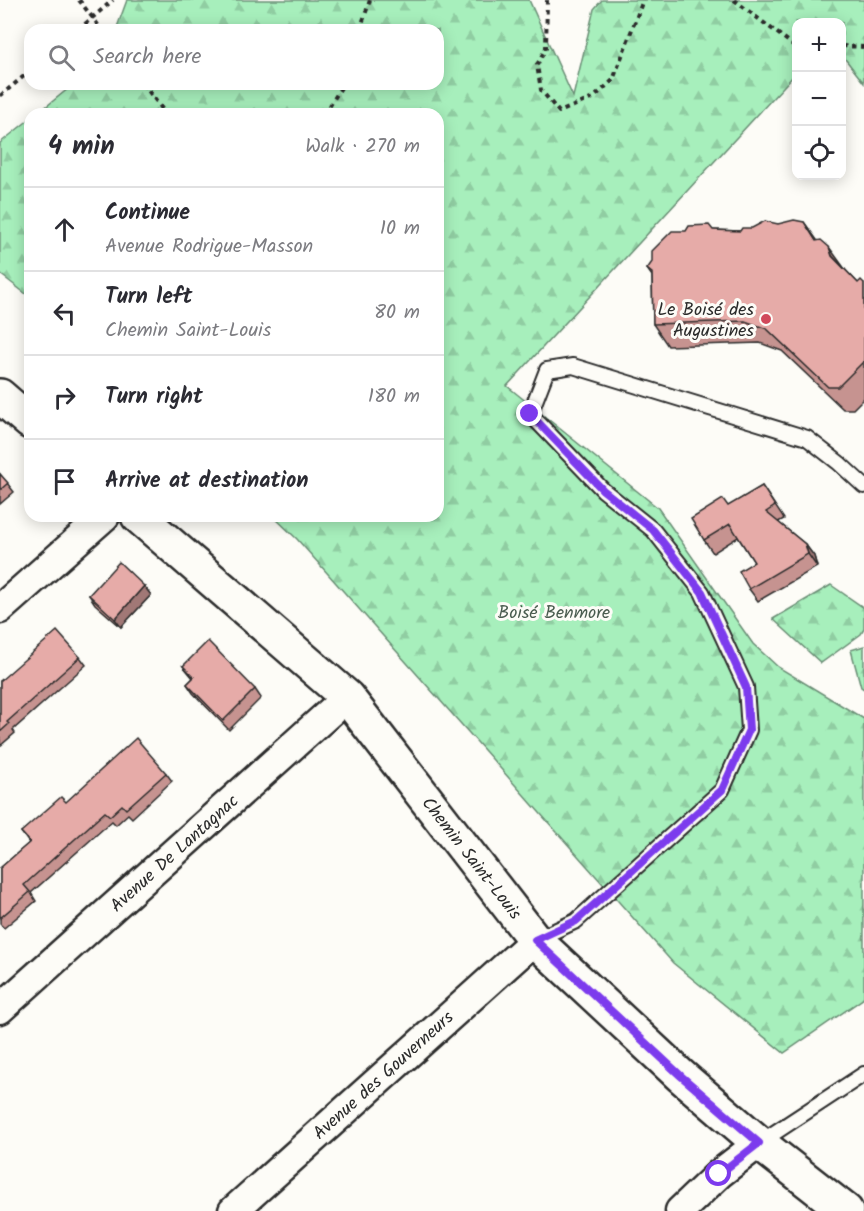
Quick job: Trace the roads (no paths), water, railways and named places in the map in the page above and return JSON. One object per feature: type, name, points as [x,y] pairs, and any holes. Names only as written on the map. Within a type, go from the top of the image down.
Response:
[{"type":"street","points":[[0,396],[24,417]]},
{"type":"street","points":[[0,609],[98,522]]},
{"type":"street","name":"Chemin Saint-Louis","points":[[145,522],[347,698],[535,940],[672,1068],[759,1143],[846,1211]]},
{"type":"street","name":"Avenue De Lantagnac","points":[[0,1009],[347,698]]},
{"type":"street","name":"Avenue des Gouverneurs","points":[[233,1211],[535,940]]},
{"type":"street","points":[[680,1211],[719,1174],[759,1143]]},
{"type":"lane","points":[[535,940],[576,921],[722,790],[749,730],[746,687],[702,592],[653,530],[603,490],[530,414],[546,370],[573,366],[807,438],[864,486]]},
{"type":"lane","points":[[759,1143],[864,1074]]},
{"type":"place","name":"Le Boisé des Augustines","points":[[766,319]]},
{"type":"park label","name":"Boisé Benmore","points":[[554,612]]}]
